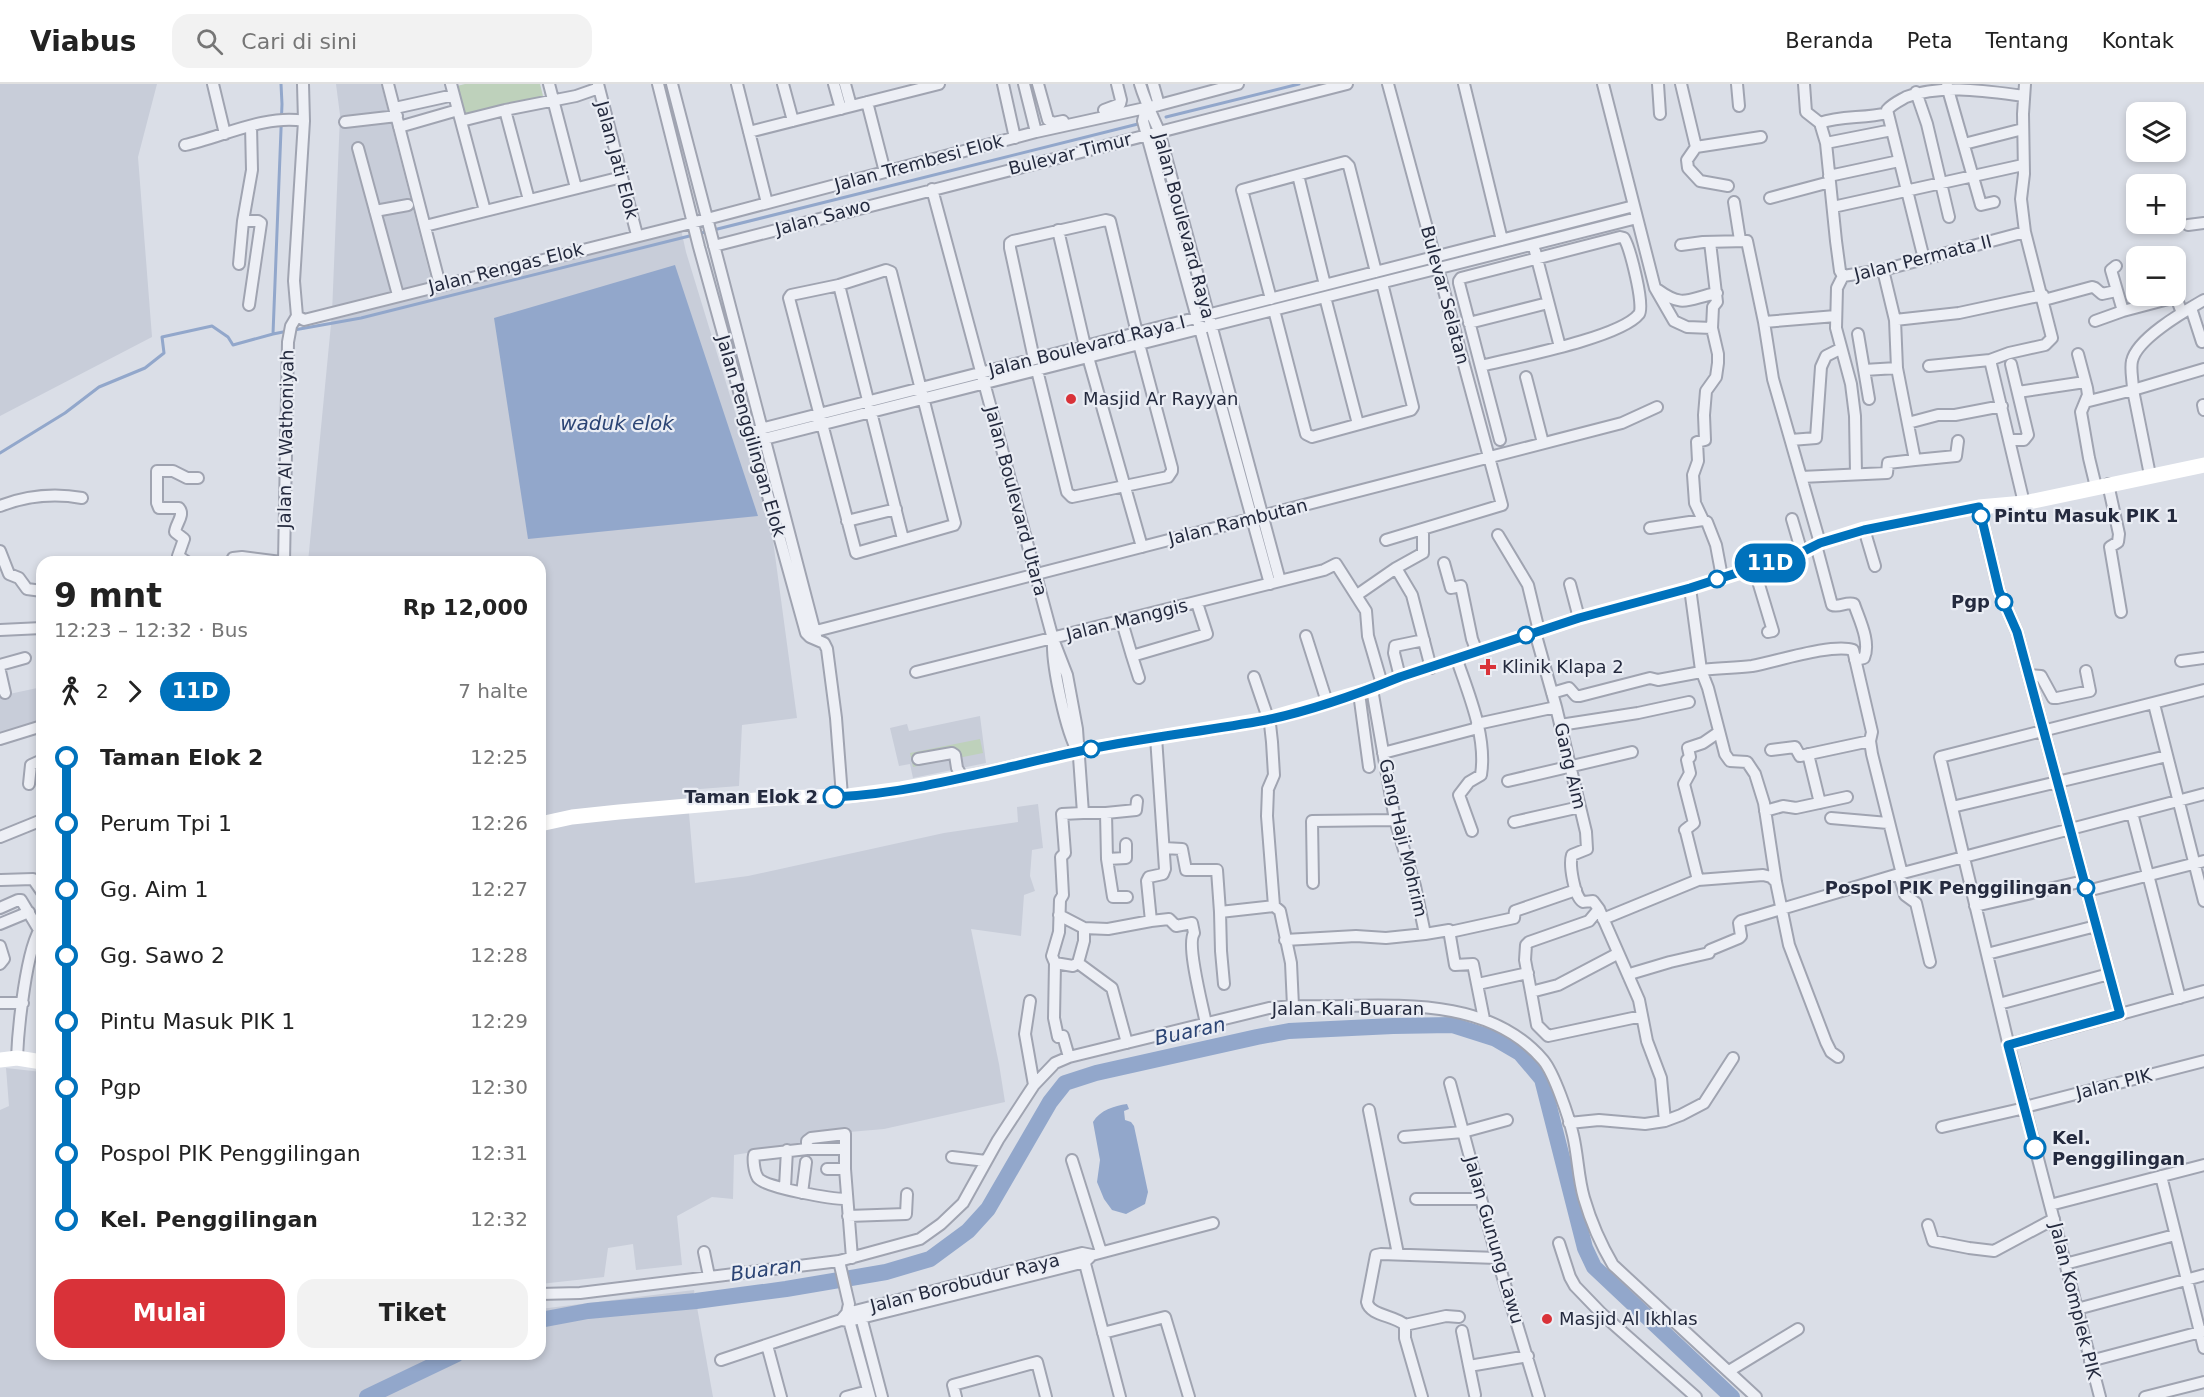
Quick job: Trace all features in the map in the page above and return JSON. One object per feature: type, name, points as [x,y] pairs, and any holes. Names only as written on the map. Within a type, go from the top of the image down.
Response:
[{"type":"main road","points":[[546,823],[664,808],[780,798],[842,796],[901,789],[1156,737],[1268,719],[1458,660],[1537,631],[1754,568],[1864,530],[1979,507],[2024,503],[2204,465]]},
{"type":"main road","points":[[0,1060],[17,1058],[36,1061]]},
{"type":"street","points":[[213,84],[225,134]]},
{"type":"street","name":"Jalan Al Wathoniyah","points":[[282,556],[288,342],[294,321],[299,120],[303,84]]},
{"type":"street","points":[[388,84],[440,285]]},
{"type":"street","points":[[549,84],[576,188]]},
{"type":"street","name":"Jalan Penggilingan Elok","points":[[658,84],[750,437],[806,633],[810,637],[816,635]]},
{"type":"street","name":"Jalan Penggilingan Elok","points":[[672,84],[816,635],[825,644],[829,660],[842,796]]},
{"type":"street","points":[[737,84],[767,203]]},
{"type":"street","points":[[783,84],[793,121]]},
{"type":"street","points":[[834,84],[846,108]]},
{"type":"street","points":[[845,84],[846,108]]},
{"type":"street","points":[[749,132],[867,102],[896,89],[939,84]]},
{"type":"street","points":[[1003,84],[1015,138]]},
{"type":"street","points":[[1024,84],[1036,132]]},
{"type":"street","points":[[1038,84],[1048,120],[1053,123],[1119,106],[1121,100],[1117,84]]},
{"type":"street","points":[[1140,84],[1146,108]]},
{"type":"street","points":[[1153,84],[1159,105]]},
{"type":"street","name":"Jalan Trembesi Elok","points":[[693,224],[1036,132],[1159,105],[1222,86],[1238,84]]},
{"type":"street","name":"Bulevar Timur","points":[[932,189],[1347,84]]},
{"type":"street","name":"Bulevar Selatan","points":[[1388,84],[1502,505],[1423,529]]},
{"type":"street","points":[[1464,84],[1502,240]]},
{"type":"street","points":[[1603,84],[1655,288],[1674,321],[1687,327],[1712,328]]},
{"type":"street","points":[[1658,84],[1660,114]]},
{"type":"street","points":[[1681,84],[1696,147]]},
{"type":"street","points":[[1737,84],[1739,106]]},
{"type":"street","name":"Jalan Permata II","points":[[1804,84],[1806,112],[1820,123],[1826,143],[1840,271],[1844,276],[1883,270],[2025,232]]},
{"type":"street","points":[[1929,366],[1990,360],[2050,343],[2052,338],[2025,232],[2021,199],[2025,84]]},
{"type":"street","points":[[1924,259],[1887,113],[1890,105],[1916,92],[1940,85],[1981,87],[2024,96]]},
{"type":"street","points":[[1940,85],[1964,144],[1981,205],[1994,202]]},
{"type":"street","points":[[461,121],[576,96],[598,86]]},
{"type":"street","name":"Jalan Jati Elok","points":[[598,86],[637,236]]},
{"type":"street","points":[[397,117],[452,87],[485,211]]},
{"type":"street","points":[[1916,92],[1927,124],[1949,217]]},
{"type":"street","points":[[867,102],[885,172]]},
{"type":"street","name":"Jalan Boulevard Raya","points":[[1146,108],[1154,118],[1159,131],[1204,322]]},
{"type":"street","name":"Jalan Boulevard Raya","points":[[1146,108],[1143,121],[1204,322],[1275,582]]},
{"type":"street","points":[[345,122],[458,110]]},
{"type":"street","points":[[505,110],[529,200]]},
{"type":"street","points":[[1820,123],[1833,118],[1869,117],[1887,113]]},
{"type":"street","points":[[185,145],[264,123],[299,120]]},
{"type":"street","points":[[239,264],[243,221],[252,170],[251,126]]},
{"type":"street","points":[[1964,144],[2024,129]]},
{"type":"street","points":[[1826,143],[1892,130]]},
{"type":"street","points":[[1728,186],[1700,181],[1688,168],[1687,160],[1696,147],[1761,137]]},
{"type":"street","points":[[358,148],[398,295]]},
{"type":"street","points":[[1770,198],[1899,160]]},
{"type":"street","points":[[1376,272],[1347,163],[1241,191],[1306,434],[1312,437],[1411,410],[1413,407],[1382,283]]},
{"type":"street","points":[[1833,207],[2023,165]]},
{"type":"street","points":[[1298,175],[1325,285]]},
{"type":"street","points":[[425,226],[622,177]]},
{"type":"street","name":"Jalan Sawo","points":[[713,243],[932,189]]},
{"type":"street","name":"Jalan Boulevard Utara","points":[[932,189],[1053,639],[1053,655],[1071,741],[1078,752],[1083,813]]},
{"type":"street","points":[[1734,202],[1740,240]]},
{"type":"street","points":[[375,211],[408,205]]},
{"type":"street","name":"Jalan Boulevard Raya I","points":[[750,437],[1204,322],[1272,304],[1325,285],[1634,206]]},
{"type":"street","name":"Jalan Boulevard Raya I","points":[[1272,304],[1325,297],[1637,218]]},
{"type":"street","points":[[1106,220],[1111,222],[1138,338],[1172,471],[1168,477],[1072,497],[1067,492],[1035,364],[1010,243],[1106,220]]},
{"type":"street","points":[[243,221],[261,223],[249,305]]},
{"type":"street","name":"Jalan Rengas Elok","points":[[294,321],[693,224]]},
{"type":"street","points":[[2188,225],[2204,224]]},
{"type":"street","points":[[1058,230],[1087,352],[1142,547]]},
{"type":"street","points":[[1530,233],[1560,347]]},
{"type":"street","points":[[1481,366],[1606,333],[1637,316],[1641,306],[1626,241],[1620,237],[1461,278],[1459,283],[1500,440]]},
{"type":"street","points":[[1681,245],[1740,240],[1749,244],[1773,379],[1801,477],[1813,547],[1832,605],[1854,604],[1865,640],[1864,658],[1855,660]]},
{"type":"street","points":[[1710,242],[1717,293],[1717,303],[1713,307],[1712,328],[1718,363],[1716,377],[1706,391],[1705,440],[1697,442],[1698,461],[1693,475],[1695,503],[1703,520],[1711,527],[1722,578]]},
{"type":"street","points":[[2116,267],[2111,270],[2123,310]]},
{"type":"street","points":[[886,270],[891,272],[923,393],[956,523],[856,553],[789,297],[839,285],[886,270]]},
{"type":"street","points":[[1883,270],[1895,320],[1897,368],[1915,460]]},
{"type":"street","points":[[1844,276],[1837,288],[1836,315],[1840,349],[1851,384],[1855,416],[1856,474]]},
{"type":"street","points":[[839,285],[903,539]]},
{"type":"street","points":[[1895,320],[1959,313],[2092,287],[2102,294],[2116,291]]},
{"type":"street","points":[[1655,288],[1676,301],[1696,299],[1717,293]]},
{"type":"street","points":[[1325,297],[1359,424]]},
{"type":"street","points":[[2095,321],[2123,310],[2176,297],[2187,310],[2202,342],[2204,341]]},
{"type":"street","points":[[2150,476],[2133,390],[2132,361],[2143,342],[2204,300]]},
{"type":"street","points":[[1469,323],[1548,303]]},
{"type":"street","points":[[1764,322],[1836,315]]},
{"type":"street","points":[[1858,334],[1869,399]]},
{"type":"street","points":[[1791,440],[1815,438],[1821,368],[1826,357],[1840,349]]},
{"type":"street","points":[[2078,354],[2088,395],[2081,412],[2082,421],[2119,534],[2118,542],[2110,547],[2121,612]]},
{"type":"street","points":[[1990,360],[2024,503]]},
{"type":"street","points":[[2010,440],[2024,440],[2028,435],[2011,364]]},
{"type":"street","points":[[1864,369],[1897,368]]},
{"type":"street","points":[[2085,402],[2204,369]]},
{"type":"street","points":[[1526,378],[1543,443]]},
{"type":"street","points":[[2018,392],[2085,382]]},
{"type":"street","points":[[1908,423],[1938,415],[1955,415],[2002,406]]},
{"type":"street","name":"Jalan Rambutan","points":[[816,635],[1142,547],[1633,420],[1658,407]]},
{"type":"street","points":[[1801,477],[1887,473],[1888,463],[1956,456],[1958,441]]},
{"type":"street","points":[[178,556],[184,539],[175,532],[182,512],[179,508],[159,508],[157,471],[173,471],[187,478],[198,478]]},
{"type":"street","points":[[0,506],[41,496],[82,498]]},
{"type":"street","points":[[1979,507],[1999,591],[2017,632],[2120,1014]]},
{"type":"street","points":[[847,521],[896,509]]},
{"type":"street","points":[[1792,519],[1813,547]]},
{"type":"street","points":[[1650,528],[1703,520]]},
{"type":"street","points":[[1369,767],[1371,688],[1368,636],[1366,611],[1357,595],[1424,550],[1423,529],[1386,540]]},
{"type":"street","points":[[1864,530],[1875,566]]},
{"type":"street","name":"Gang Aim","points":[[1498,535],[1528,585],[1580,807],[1588,847],[1572,855],[1570,859],[1576,890]]},
{"type":"street","points":[[0,551],[9,574],[19,578],[27,589],[36,590]]},
{"type":"street","name":"Jalan Manggis","points":[[916,672],[1197,603],[1324,570],[1336,564],[1357,595]]},
{"type":"street","points":[[1444,564],[1451,588],[1461,586],[1472,639],[1478,652]]},
{"type":"street","points":[[1396,568],[1412,595],[1431,668]]},
{"type":"street","points":[[1754,568],[1773,631],[1768,632]]},
{"type":"street","points":[[1570,584],[1579,618]]},
{"type":"street","points":[[1690,588],[1701,671],[1708,688],[1725,754],[1730,761],[1747,762],[1752,767],[1765,811],[1776,882],[1795,961],[1826,1041],[1831,1052],[1838,1057]]},
{"type":"street","points":[[1132,656],[1207,634],[1197,603]]},
{"type":"street","points":[[1122,622],[1139,678]]},
{"type":"street","points":[[0,630],[36,628]]},
{"type":"street","points":[[1306,636],[1327,702]]},
{"type":"street","points":[[1400,677],[1394,652],[1395,646],[1424,640]]},
{"type":"street","points":[[1552,693],[1569,688],[1576,696],[1580,696],[1650,678],[1658,680],[1701,671],[1753,666],[1842,648],[1852,650],[1872,732],[1870,741],[1905,895],[1916,903],[1930,962]]},
{"type":"street","points":[[0,665],[25,658]]},
{"type":"street","points":[[2181,661],[2204,658]]},
{"type":"street","points":[[1458,660],[1478,726],[1482,767],[1481,775],[1469,782],[1459,795],[1472,831]]},
{"type":"street","points":[[0,671],[5,693]]},
{"type":"street","points":[[2029,675],[2041,676],[2050,695],[2057,698],[2090,691],[2086,671]]},
{"type":"street","points":[[1254,677],[1268,719],[1274,764],[1274,775],[1267,798],[1274,906],[1280,911],[1291,963],[1293,1006]]},
{"type":"street","name":"Gang Haji Mohrim","points":[[1371,688],[1395,820],[1425,934],[1448,930],[1455,965],[1472,963],[1477,979]]},
{"type":"street","points":[[2044,732],[2203,694]]},
{"type":"street","points":[[1560,725],[1638,713],[1689,702]]},
{"type":"street","points":[[2154,704],[2178,801],[2199,862],[2204,902]]},
{"type":"street","points":[[1383,753],[1556,706]]},
{"type":"street","points":[[0,739],[36,728]]},
{"type":"street","points":[[1698,880],[1685,830],[1694,823],[1684,784],[1690,773],[1687,760],[1690,758],[1688,748],[1703,743],[1719,732]]},
{"type":"street","name":"Jalan Komplek PIK","points":[[2044,732],[1940,757],[2009,1050],[2100,1397]]},
{"type":"street","points":[[1151,921],[1147,881],[1149,877],[1164,873],[1156,737]]},
{"type":"street","points":[[1771,750],[1795,747],[1800,756],[1870,741]]},
{"type":"street","points":[[1508,781],[1632,752]]},
{"type":"street","points":[[918,759],[952,753],[955,755],[957,768],[963,778]]},
{"type":"street","points":[[1808,754],[1820,803]]},
{"type":"street","points":[[1952,807],[2167,756]]},
{"type":"street","points":[[29,784],[31,765],[36,763]]},
{"type":"street","points":[[1629,977],[1670,962],[1709,953],[1710,950],[1740,937],[1739,923],[1741,921],[1901,874],[2204,794]]},
{"type":"street","points":[[1765,811],[1783,806],[1796,808],[1848,797]]},
{"type":"street","points":[[1069,1057],[1063,1036],[1058,1037],[1054,1018],[1055,963],[1052,956],[1059,932],[1063,886],[1061,857],[1065,853],[1062,814],[1136,810],[1137,801]]},
{"type":"street","points":[[1514,822],[1580,807]]},
{"type":"street","points":[[1106,813],[1107,859],[1113,898],[1127,897]]},
{"type":"street","points":[[2132,813],[2180,998]]},
{"type":"street","points":[[1831,818],[1888,823]]},
{"type":"street","points":[[1312,883],[1312,821],[1395,820]]},
{"type":"street","points":[[0,837],[36,822]]},
{"type":"street","points":[[1107,859],[1126,858],[1126,844]]},
{"type":"street","points":[[1164,848],[1182,849],[1186,870],[1217,870],[1224,984]]},
{"type":"street","points":[[1975,906],[2148,875],[2199,862]]},
{"type":"street","points":[[1642,1016],[1547,1036],[1537,1025],[1524,953],[1526,945],[1601,914],[1698,880],[1763,875],[1771,877],[1776,882]]},
{"type":"street","points":[[0,879],[33,879],[36,883]]},
{"type":"street","points":[[1450,932],[1514,918],[1515,911],[1576,890],[1582,901],[1593,901],[1639,1000],[1650,1052],[1661,1078],[1665,1121]]},
{"type":"street","points":[[0,909],[21,900],[36,922]]},
{"type":"street","points":[[1220,912],[1274,906]]},
{"type":"street","points":[[0,924],[29,912]]},
{"type":"street","points":[[1059,915],[1084,928],[1108,929],[1169,919],[1175,926],[1192,923],[1194,933],[1192,960],[1206,1024]]},
{"type":"street","points":[[1986,954],[2096,926]]},
{"type":"street","points":[[1055,963],[1073,966],[1078,963],[1084,941],[1084,928]]},
{"type":"street","points":[[1285,940],[1356,936],[1386,938],[1425,934]]},
{"type":"street","points":[[17,1058],[23,1003],[36,938]]},
{"type":"street","points":[[0,946],[4,959],[0,964]]},
{"type":"street","points":[[1531,992],[1558,985],[1617,954]]},
{"type":"street","points":[[1078,963],[1112,988],[1128,1043]]},
{"type":"street","points":[[1484,1019],[1477,979],[1528,973]]},
{"type":"street","points":[[1999,1004],[2109,974]]},
{"type":"street","points":[[2009,1050],[2120,1014],[2204,991]]},
{"type":"street","points":[[0,996],[0,1003],[23,1003]]},
{"type":"street","points":[[1030,1002],[1025,1034],[1034,1085]]},
{"type":"street","name":"Jalan Kali Buaran","points":[[546,1294],[580,1293],[709,1276],[839,1263],[852,1257],[920,1239],[941,1224],[963,1203],[986,1161],[1034,1085],[1055,1063],[1069,1057],[1269,1008],[1293,1006],[1440,1008],[1484,1019],[1527,1045],[1544,1061],[1554,1080],[1573,1134],[1584,1197],[1598,1238],[1612,1265],[1756,1397]]},
{"type":"street","points":[[1569,1123],[1599,1120],[1646,1124],[1665,1121],[1681,1115],[1704,1102],[1733,1058]]},
{"type":"street","name":"Jalan PIK","points":[[1942,1127],[2204,1061]]},
{"type":"street","name":"Jalan Gunung Lawu","points":[[1450,1083],[1497,1258],[1539,1397]]},
{"type":"street","points":[[1369,1110],[1398,1254]]},
{"type":"street","points":[[1404,1137],[1463,1132],[1507,1120]]},
{"type":"street","points":[[847,1199],[831,1199],[802,1193],[759,1179],[753,1156],[807,1149],[807,1141],[811,1138],[843,1134],[845,1136],[844,1168],[847,1199],[848,1215],[852,1257]]},
{"type":"street","points":[[785,1187],[787,1150]]},
{"type":"street","points":[[952,1157],[986,1161]]},
{"type":"street","points":[[1072,1160],[1103,1333],[1120,1397]]},
{"type":"street","points":[[802,1193],[806,1162]]},
{"type":"street","name":"Jalan Komplek PIK","points":[[2050,1205],[2204,1165]]},
{"type":"street","points":[[827,1169],[844,1168]]},
{"type":"street","points":[[2160,1176],[2202,1332],[2204,1348]]},
{"type":"street","points":[[848,1215],[906,1214],[907,1194]]},
{"type":"street","points":[[1416,1199],[1481,1199]]},
{"type":"street","points":[[1928,1225],[1933,1241],[1994,1251],[2054,1219]]},
{"type":"street","name":"Jalan Borobudur Raya","points":[[720,1360],[767,1345],[847,1311],[860,1314],[1213,1223]]},
{"type":"street","points":[[2065,1264],[2175,1235]]},
{"type":"street","points":[[1559,1243],[1570,1278],[1575,1286],[1602,1314],[1696,1397]]},
{"type":"street","points":[[704,1252],[709,1276]]},
{"type":"street","points":[[1422,1397],[1406,1338],[1405,1325],[1398,1319],[1371,1310],[1367,1302],[1376,1255],[1497,1258]]},
{"type":"street","points":[[839,1263],[847,1311],[869,1394],[846,1397]]},
{"type":"street","points":[[2077,1309],[2204,1275]]},
{"type":"street","points":[[847,1311],[860,1314],[882,1397]]},
{"type":"street","points":[[1405,1325],[1446,1316],[1459,1317]]},
{"type":"street","points":[[1103,1333],[1165,1317],[1189,1397]]},
{"type":"street","points":[[1729,1371],[1798,1329]]},
{"type":"street","points":[[1461,1331],[1475,1395]]},
{"type":"street","points":[[2090,1361],[2202,1332]]},
{"type":"street","points":[[767,1345],[781,1397]]},
{"type":"street","points":[[1469,1366],[1528,1356]]},
{"type":"street","points":[[956,1397],[953,1385],[1037,1362],[1046,1397]]},
{"type":"street","points":[[2145,1397],[2204,1382]]},
{"type":"shaded area","points":[[0,84],[157,84],[138,157],[152,337],[0,416]]},
{"type":"shaded area","points":[[336,84],[381,84],[433,287],[680,225],[686,252],[772,533],[797,718],[742,725],[739,786],[687,790],[695,883],[748,876],[944,833],[1018,822],[1017,807],[1038,804],[1043,848],[1032,850],[1030,876],[1035,891],[1024,895],[1021,936],[971,929],[1005,1102],[884,1129],[803,1136],[802,1144],[734,1155],[733,1199],[712,1197],[677,1216],[682,1265],[636,1270],[633,1244],[608,1248],[604,1277],[546,1283],[546,556],[309,556],[332,314],[340,115]]},
{"type":"shaded area","points":[[36,688],[36,728],[0,737],[0,696]]},
{"type":"shaded area","points":[[980,716],[986,763],[913,778],[910,764],[899,766],[890,728],[907,724],[909,731]]},
{"type":"shaded area","points":[[6,1068],[36,1071],[36,1360],[546,1360],[546,1308],[694,1290],[713,1397],[0,1397],[0,1110],[9,1106]]},
{"type":"green space","points":[[465,84],[540,84],[543,96],[462,115],[453,87]]},
{"type":"green space","points":[[980,739],[983,753],[913,767],[910,753]]},
{"type":"water","name":"waduk elok","points":[[675,265],[758,516],[528,539],[494,318]]},
{"type":"water","points":[[1127,1104],[1129,1109],[1124,1111],[1125,1120],[1134,1126],[1148,1192],[1145,1204],[1126,1214],[1112,1210],[1104,1199],[1097,1182],[1100,1160],[1093,1122],[1099,1114],[1108,1109]]},
{"type":"waterway","points":[[0,453],[65,413],[99,387],[145,368],[164,353],[162,337],[212,326],[228,337],[233,345],[273,334],[281,84]]},
{"type":"waterway","points":[[1166,117],[1299,84]]},
{"type":"waterway","points":[[294,330],[361,318],[1138,124]]},
{"type":"waterway","points":[[273,334],[288,331]]},
{"type":"waterway","name":"Buaran","points":[[546,1319],[588,1311],[696,1301],[786,1289],[886,1272],[930,1259],[968,1231],[988,1209],[1050,1102],[1065,1083],[1096,1073],[1289,1031],[1452,1025],[1496,1039],[1520,1053],[1542,1079],[1585,1248],[1594,1267],[1732,1397]]},
{"type":"waterway","name":"Buaran","points":[[367,1397],[444,1360]]},
{"type":"bus line","name":"11D","points":[[834,797],[928,785],[1088,749],[1268,719],[1372,689],[1400,677],[1458,660],[1521,636],[1690,588],[1802,552],[1820,543],[1896,522],[1979,507],[1999,591],[2017,632],[2120,1014],[2008,1045],[2035,1148]]},
{"type":"place","name":"Masjid Ar Rayyan","points":[[1071,399]]},
{"type":"place","name":"Pintu Masuk PIK 1","points":[[1981,516]]},
{"type":"place","name":"Pgp","points":[[2004,602]]},
{"type":"place","name":"Klinik Klapa 2","points":[[1488,667]]},
{"type":"place","name":"Taman Elok 2","points":[[834,797]]},
{"type":"place","name":"Pospol PIK Penggilingan","points":[[2086,888]]},
{"type":"place","name":"Kel. Penggilingan","points":[[2035,1148]]},
{"type":"place","name":"Masjid Al Ikhlas","points":[[1547,1319]]}]
